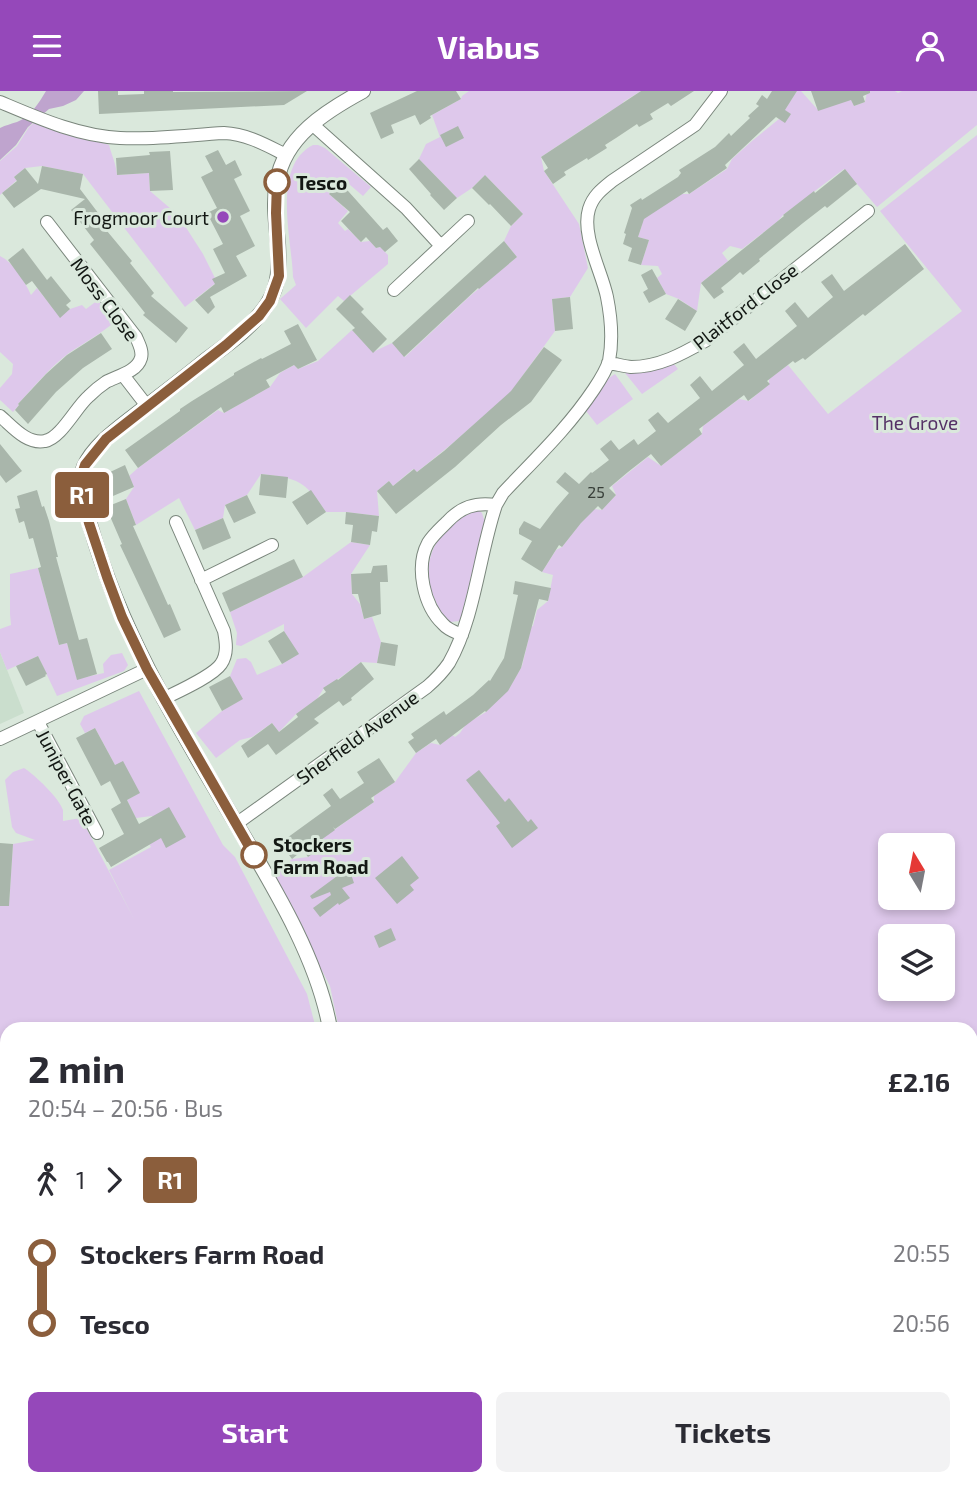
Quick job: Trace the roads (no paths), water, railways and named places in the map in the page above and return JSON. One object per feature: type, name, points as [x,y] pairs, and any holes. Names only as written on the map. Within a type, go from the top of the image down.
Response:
[{"type":"street","points":[[328,1022],[318,980],[304,949],[260,865],[163,699],[122,617],[89,523],[80,487],[85,465],[106,439],[247,327],[270,301],[279,276],[275,196],[280,167],[303,132],[337,106],[363,91]]},
{"type":"street","name":"Sherfield Avenue","points":[[236,824],[427,687],[448,664],[462,635],[496,505],[508,487],[563,431],[584,404],[608,363],[611,322],[587,216],[593,199],[600,190],[695,125],[721,91]]},
{"type":"street","points":[[0,102],[55,125],[101,136],[121,138],[237,133],[286,155]]},
{"type":"street","points":[[312,124],[406,208],[441,246]]},
{"type":"street","name":"Plaitford Close","points":[[608,363],[631,367],[666,362],[705,341],[868,211]]},
{"type":"street","points":[[394,290],[468,221]]},
{"type":"street","name":"Moss Close","points":[[47,222],[136,337],[141,348],[141,358],[136,366],[123,375]]},
{"type":"street","points":[[0,416],[27,439],[46,441],[56,436],[88,397],[105,383],[123,375],[147,406]]},
{"type":"street","points":[[462,635],[448,629],[436,616],[425,593],[423,561],[428,543],[450,518],[476,503],[496,505]]},
{"type":"street","points":[[163,699],[220,666],[226,647],[224,631],[176,522]]},
{"type":"street","points":[[201,580],[272,545]]},
{"type":"street","points":[[0,739],[147,669]]},
{"type":"street","name":"Juniper Gate","points":[[38,722],[97,832]]},
{"type":"place","name":"Tesco","points":[[277,182]]},
{"type":"place","name":"Frogmoor Court","points":[[223,217]]},
{"type":"place","name":"Stockers Farm Road","points":[[254,855]]},
{"type":"park label","name":"The Grove","points":[[915,422]]}]
